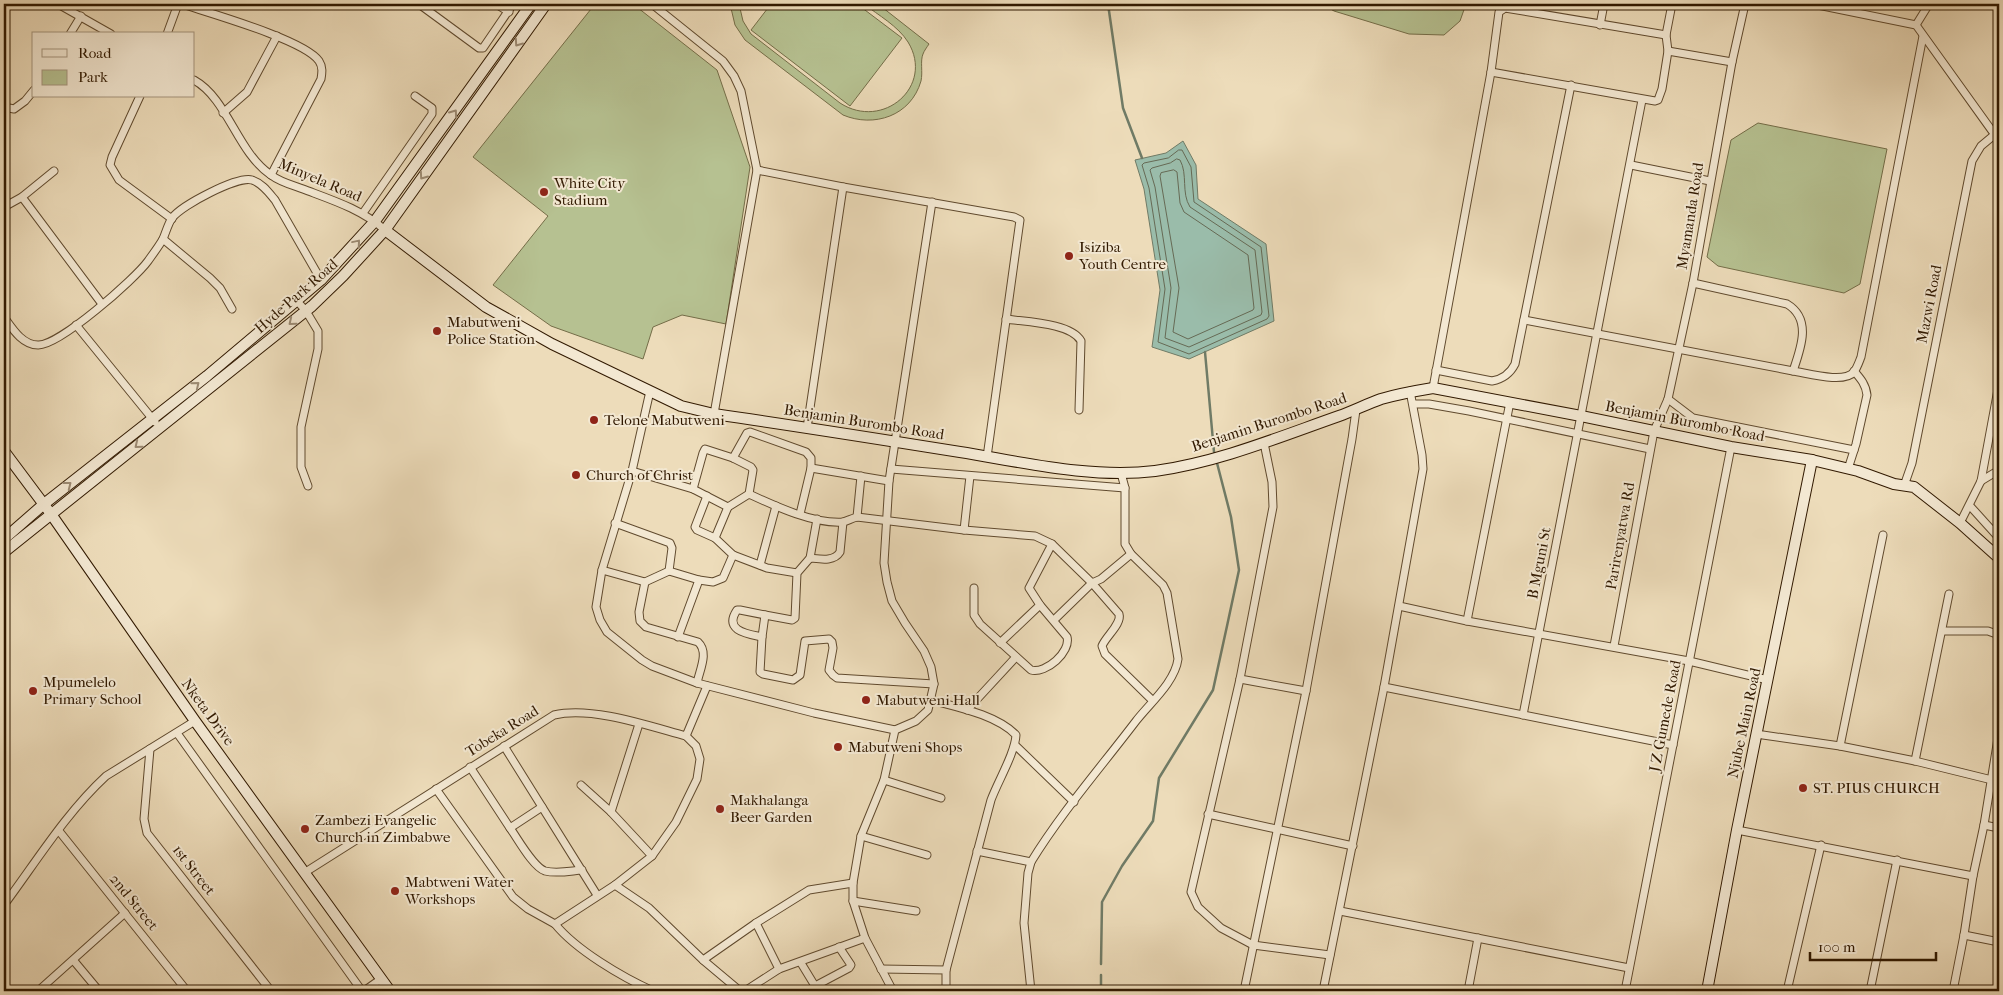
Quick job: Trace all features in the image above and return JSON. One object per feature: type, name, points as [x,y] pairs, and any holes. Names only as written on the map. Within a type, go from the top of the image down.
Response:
[{"type":"street","points":[[58,4],[108,32]]},
{"type":"street","points":[[168,32],[180,4],[277,36],[313,54],[318,60],[322,79],[271,175]]},
{"type":"street","points":[[419,4],[479,48],[486,46],[513,4]]},
{"type":"street","points":[[496,4],[508,12]]},
{"type":"street","name":"Hyde Park Road","points":[[4,539],[44,504],[152,419],[322,280],[375,221],[531,4]]},
{"type":"street","name":"Hyde Park Road","points":[[4,552],[306,311],[342,276],[385,230],[546,4]]},
{"type":"street","points":[[652,4],[723,61],[734,76],[741,91],[757,170],[714,414]]},
{"type":"street","points":[[1600,25],[1604,4]]},
{"type":"street","points":[[1491,72],[1571,85],[1642,100],[1658,100],[1662,89],[1668,51],[1666,35],[1672,4]]},
{"type":"street","name":"Myamanda Road","points":[[1654,431],[1668,399],[1693,283],[1732,62],[1745,4]]},
{"type":"street","points":[[1813,4],[1916,25],[1997,133]]},
{"type":"street","points":[[1916,25],[1929,4]]},
{"type":"street","points":[[1996,4],[1999,9]]},
{"type":"street","points":[[1433,388],[1491,72],[1499,12],[1505,8],[1666,35]]},
{"type":"street","points":[[71,32],[81,16]]},
{"type":"street","points":[[223,113],[247,92],[277,36]]},
{"type":"street","points":[[1524,320],[1793,371],[1838,378],[1849,376],[1854,371],[1861,357],[1923,36]]},
{"type":"street","points":[[1668,51],[1732,62]]},
{"type":"street","name":"Minyela Road","points":[[195,81],[208,90],[248,151],[260,166],[271,175],[348,205],[375,221],[385,230]]},
{"type":"street","points":[[1436,370],[1492,381],[1500,380],[1511,371],[1515,364],[1571,85]]},
{"type":"street","points":[[4,107],[14,108],[25,101],[32,92]]},
{"type":"street","points":[[363,213],[432,114],[432,108],[415,96]]},
{"type":"street","points":[[139,98],[110,165],[119,180],[172,219]]},
{"type":"street","name":"B Mguni St","points":[[1523,715],[1631,165],[1642,100]]},
{"type":"street","name":"Mazwi Road","points":[[1914,487],[1905,483],[1912,463],[1972,161],[1981,146],[1997,133]]},
{"type":"street","points":[[1631,165],[1710,181]]},
{"type":"street","points":[[757,170],[1014,217],[1020,220],[987,457]]},
{"type":"street","points":[[4,207],[22,197],[54,171]]},
{"type":"street","points":[[4,317],[15,333],[24,340],[38,345],[54,341],[102,304],[139,272],[163,239],[172,219],[184,207],[243,179],[254,181],[266,189],[275,200],[322,280]]},
{"type":"street","points":[[807,428],[843,187]]},
{"type":"street","points":[[4,196],[12,202]]},
{"type":"street","points":[[22,197],[102,304]]},
{"type":"street","points":[[650,391],[632,471],[602,570],[596,607],[600,620],[607,632],[647,663],[707,686],[814,713],[895,730],[916,721],[928,710],[931,700],[934,684],[931,667],[924,651],[904,623],[892,601],[884,563],[889,481],[932,202]]},
{"type":"street","name":"Benjamin Burombo Road","points":[[385,230],[486,307],[552,344],[682,406],[714,414],[1061,468],[1121,473],[1182,466],[1264,443],[1356,410],[1380,399],[1410,391],[1433,388],[1732,447],[1812,460],[1894,484],[1914,487],[1960,523],[1999,558]]},
{"type":"street","points":[[163,239],[220,288],[232,309]]},
{"type":"street","points":[[1693,283],[1787,304],[1795,309],[1803,324],[1800,348],[1793,371]]},
{"type":"street","points":[[297,301],[306,311],[318,331],[318,349],[301,427],[301,467],[308,486]]},
{"type":"street","points":[[1006,319],[1064,328],[1078,335],[1081,341],[1079,410]]},
{"type":"street","points":[[76,325],[159,428]]},
{"type":"street","points":[[1848,469],[1867,395],[1864,383],[1854,371]]},
{"type":"street","points":[[1960,523],[1981,481],[1999,384]]},
{"type":"street","points":[[1324,991],[1384,687],[1423,462],[1414,404],[1410,391]]},
{"type":"street","points":[[1668,399],[1693,418],[1854,450]]},
{"type":"street","points":[[1467,621],[1510,402]]},
{"type":"street","points":[[1414,404],[1429,404],[1506,418],[1650,449]]},
{"type":"street","points":[[1244,991],[1306,691],[1356,410]]},
{"type":"street","name":"Parirenyatwa Rd","points":[[1614,646],[1654,431]]},
{"type":"street","points":[[733,458],[747,433],[750,432],[806,452],[811,458],[811,468],[800,514]]},
{"type":"street","points":[[1264,443],[1272,482],[1273,507],[1240,679],[1191,892],[1198,907],[1221,928],[1253,945],[1330,955]]},
{"type":"street","name":"J Z Gumede Road","points":[[1625,991],[1732,447]]},
{"type":"street","points":[[693,489],[705,449],[733,458],[751,466],[753,470],[749,494],[728,507],[716,538]]},
{"type":"street","name":"Nketa Drive","points":[[4,450],[44,504],[195,721],[390,991]]},
{"type":"street","name":"Njube Main Road","points":[[1707,991],[1737,830],[1812,460]]},
{"type":"street","points":[[811,468],[889,481]]},
{"type":"street","points":[[891,469],[1125,488]]},
{"type":"street","points":[[1981,481],[1999,470]]},
{"type":"street","points":[[632,471],[693,489],[728,507]]},
{"type":"street","points":[[1031,991],[1024,922],[1028,872],[1031,862],[1074,802],[1152,700],[1172,678],[1177,669],[1178,659],[1167,593],[1163,585],[1131,554],[1125,544],[1125,488],[1121,473]]},
{"type":"street","points":[[858,516],[861,476]]},
{"type":"street","points":[[964,530],[970,476]]},
{"type":"street","points":[[749,494],[776,506],[817,519],[843,522],[858,516],[964,530],[1035,536],[1052,544],[1092,583],[1119,614],[1118,623],[1105,637],[1102,646],[1105,654],[1152,700]]},
{"type":"street","points":[[707,496],[695,527],[716,538],[733,555],[760,565],[797,574]]},
{"type":"street","points":[[760,565],[776,506]]},
{"type":"street","points":[[1970,506],[1999,538]]},
{"type":"street","points":[[762,637],[737,630],[734,626],[734,615],[737,610],[740,610],[792,620],[795,618],[797,574],[810,558],[817,519]]},
{"type":"street","points":[[810,558],[833,559],[837,557],[840,552],[843,522]]},
{"type":"street","points":[[616,523],[670,543],[672,548],[669,571]]},
{"type":"street","points":[[1840,746],[1883,534]]},
{"type":"street","points":[[974,588],[974,615],[980,624],[1031,670],[1036,672],[1050,667],[1067,647],[1068,641],[1029,588],[1052,544]]},
{"type":"street","points":[[1054,620],[1092,583],[1101,579],[1131,554]]},
{"type":"street","points":[[602,570],[645,582],[669,571],[713,582],[723,578],[733,555]]},
{"type":"street","points":[[678,637],[699,580]]},
{"type":"street","points":[[645,582],[639,612],[640,621],[646,627],[698,642],[702,646],[704,651],[697,683]]},
{"type":"street","points":[[1915,761],[1949,594]]},
{"type":"street","points":[[1000,643],[1040,605]]},
{"type":"street","points":[[1399,606],[1467,621],[1614,646],[1768,680]]},
{"type":"street","points":[[765,615],[760,669],[760,672],[763,674],[793,680],[797,678],[800,675],[805,641],[828,639],[832,642],[833,648],[830,670],[832,675],[837,678],[934,684]]},
{"type":"street","points":[[1942,630],[1988,631],[1999,635]]},
{"type":"street","points":[[967,710],[1016,657]]},
{"type":"street","points":[[1240,679],[1306,691]]},
{"type":"street","points":[[555,924],[615,885],[652,856],[676,822],[698,779],[700,758],[696,746],[686,736],[707,686]]},
{"type":"street","points":[[1384,687],[1673,745]]},
{"type":"street","points":[[931,700],[967,710],[1008,727],[1016,734],[1016,746],[999,778],[977,851],[946,970],[946,991]]},
{"type":"street","name":"Tobeka Road","points":[[304,873],[554,715],[568,711],[598,714],[686,736]]},
{"type":"street","points":[[4,905],[88,794],[106,776],[195,721]]},
{"type":"street","points":[[611,812],[639,724]]},
{"type":"street","points":[[893,991],[865,938],[853,901],[853,883],[861,836],[884,780],[895,730]]},
{"type":"street","points":[[1952,991],[1984,825],[1999,732]]},
{"type":"street","points":[[177,733],[363,991],[381,979]]},
{"type":"street","points":[[1756,734],[1840,746],[1915,761],[1992,780]]},
{"type":"street","points":[[504,746],[597,895]]},
{"type":"street","points":[[1016,746],[1074,802]]},
{"type":"street","name":"1st Street","points":[[150,749],[144,819],[147,833],[271,991]]},
{"type":"street","points":[[470,767],[536,866],[554,872],[582,870]]},
{"type":"street","points":[[884,780],[941,798]]},
{"type":"street","points":[[581,785],[611,812],[652,856]]},
{"type":"street","points":[[436,789],[513,897],[555,924],[564,935],[607,965],[632,981],[653,991]]},
{"type":"street","points":[[510,828],[542,807]]},
{"type":"street","points":[[1208,814],[1353,846]]},
{"type":"street","points":[[1984,825],[1999,828]]},
{"type":"street","points":[[1737,830],[1973,876]]},
{"type":"street","name":"2nd Street","points":[[59,831],[187,991]]},
{"type":"street","points":[[861,836],[927,855]]},
{"type":"street","points":[[1787,991],[1821,845]]},
{"type":"street","points":[[977,851],[1031,862]]},
{"type":"street","points":[[1870,991],[1897,860]]},
{"type":"street","points":[[703,960],[756,923],[809,890],[853,883]]},
{"type":"street","points":[[615,885],[649,908],[703,960],[740,991]]},
{"type":"street","points":[[853,901],[916,911]]},
{"type":"street","points":[[1340,911],[1629,968]]},
{"type":"street","points":[[38,991],[74,961],[125,913]]},
{"type":"street","points":[[756,923],[779,969]]},
{"type":"street","points":[[1964,934],[1999,942]]},
{"type":"street","points":[[745,991],[779,969],[801,963],[865,938]]},
{"type":"street","points":[[1468,991],[1478,938]]},
{"type":"street","points":[[801,963],[815,989],[851,965],[840,947]]},
{"type":"street","points":[[74,961],[99,991]]},
{"type":"street","points":[[881,969],[946,970]]},
{"type":"green space","name":"White City Stadium","points":[[595,4],[633,4],[717,70],[750,167],[726,324],[682,315],[653,327],[643,359],[551,326],[493,285],[548,216],[473,157]]},
{"type":"green space","points":[[730,4],[739,4],[743,21],[751,34],[840,103],[856,110],[873,111],[888,108],[900,100],[910,88],[915,74],[915,58],[904,36],[864,4],[878,4],[929,44],[922,57],[921,81],[916,93],[900,111],[890,116],[867,120],[843,115],[745,40],[735,25]]},
{"type":"green space","points":[[771,4],[857,4],[902,38],[850,106],[751,30]]},
{"type":"green space","points":[[1322,4],[1466,4],[1460,21],[1444,35],[1409,34],[1334,11]]},
{"type":"green space","points":[[1758,123],[1887,149],[1860,284],[1844,293],[1718,266],[1707,257],[1731,140]]},
{"type":"water","points":[[1183,141],[1196,165],[1198,199],[1266,244],[1274,321],[1189,359],[1152,347],[1160,290],[1144,189],[1135,160],[1166,153]]},
{"type":"waterway","points":[[1108,4],[1123,108],[1142,158]]},
{"type":"waterway","points":[[1205,352],[1214,452]]},
{"type":"waterway","points":[[1101,964],[1102,902],[1122,866],[1153,821],[1159,778],[1213,690],[1239,570],[1231,517],[1217,463]]},
{"type":"waterway","points":[[1101,975],[1101,991]]},
{"type":"place","name":"White City Stadium","points":[[544,192]]},
{"type":"place","name":"Isiziba Youth Centre","points":[[1069,256]]},
{"type":"place","name":"Mabutweni Police Station","points":[[437,331]]},
{"type":"place","name":"Telone Mabutweni","points":[[594,420]]},
{"type":"place","name":"Church of Christ","points":[[576,475]]},
{"type":"place","name":"Mpumelelo Primary School","points":[[33,691]]},
{"type":"place","name":"Mabutweni Hall","points":[[866,700]]},
{"type":"place","name":"Mabutweni Shops","points":[[838,747]]},
{"type":"place","name":"ST. PIUS CHURCH","points":[[1803,788]]},
{"type":"place","name":"Makhalanga Beer Garden","points":[[720,809]]},
{"type":"place","name":"Zambezi Evangelic Church in Zimbabwe","points":[[305,829]]},
{"type":"place","name":"Mabtweni Water Workshops","points":[[395,891]]}]
